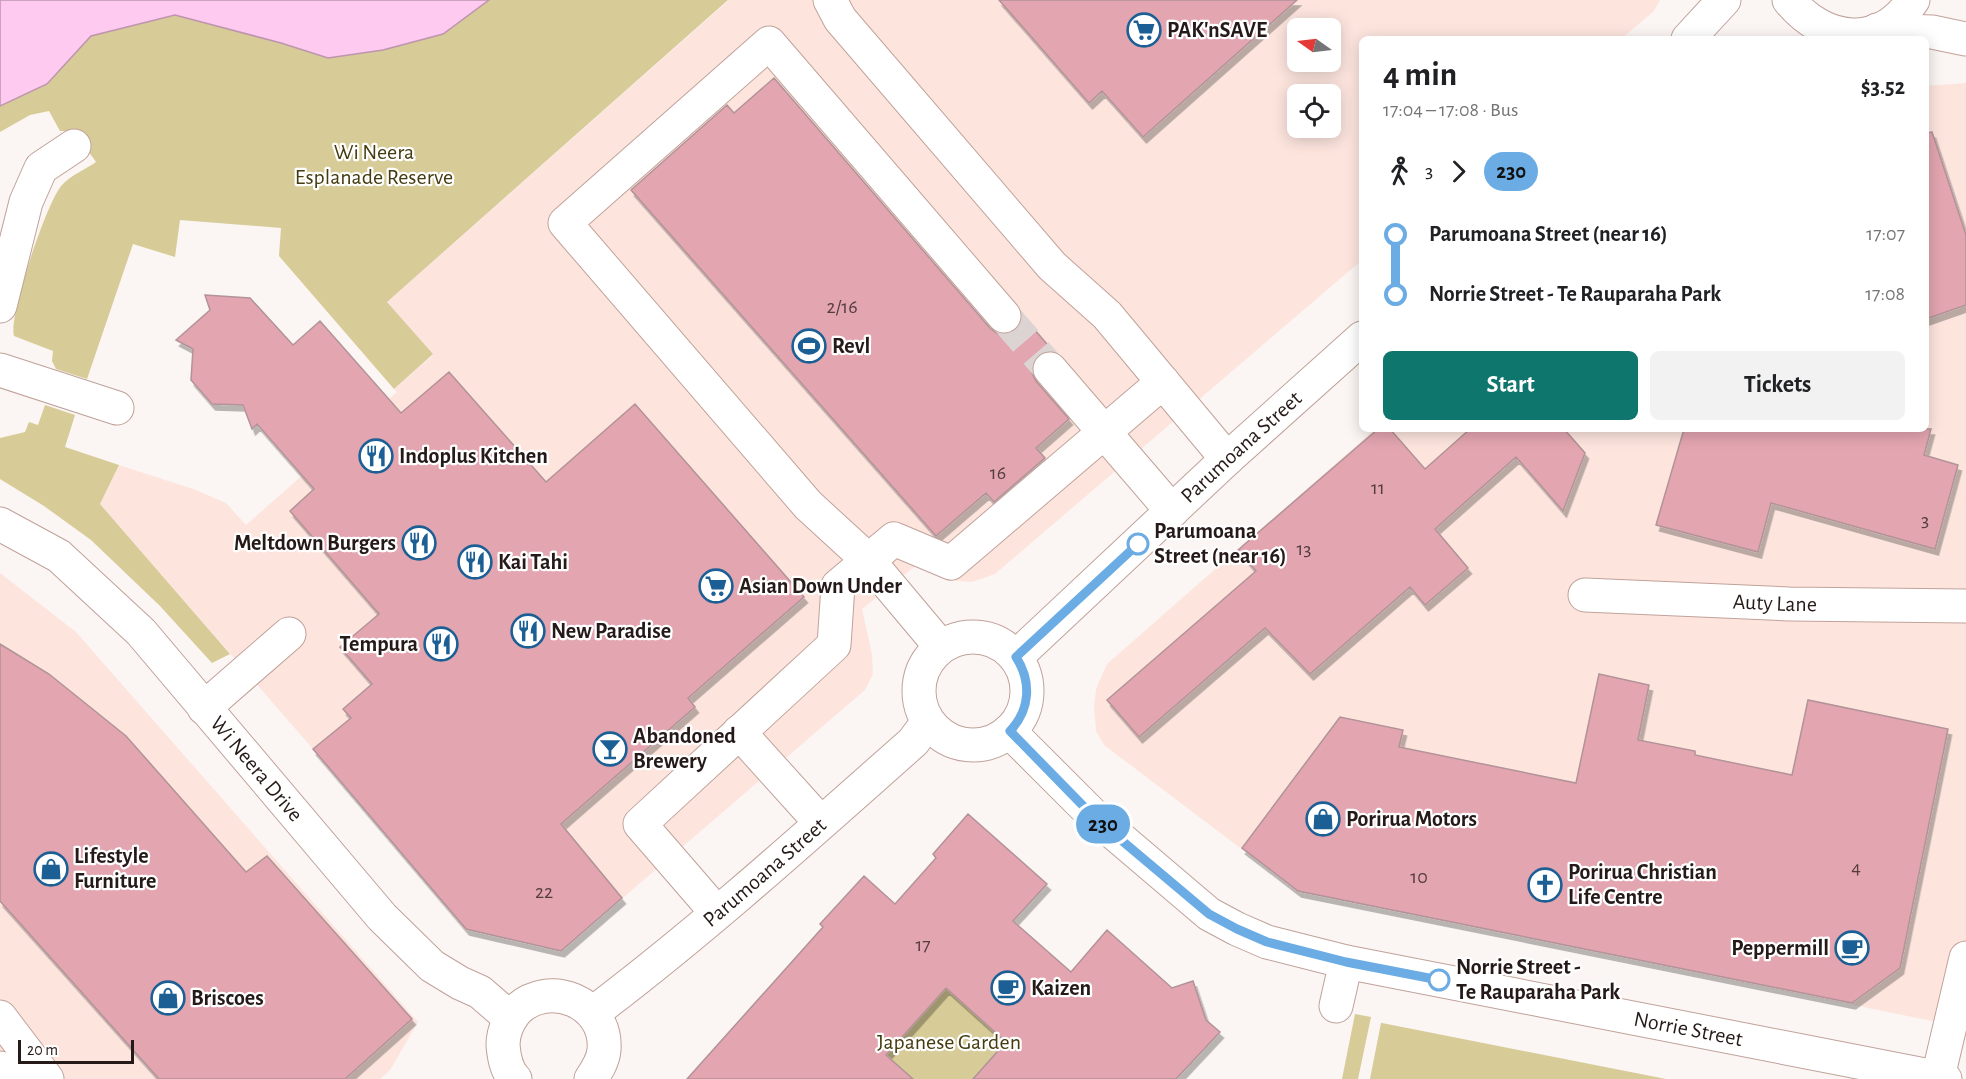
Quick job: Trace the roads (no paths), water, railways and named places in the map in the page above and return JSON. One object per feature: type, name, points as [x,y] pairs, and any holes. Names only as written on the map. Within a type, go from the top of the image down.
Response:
[{"type":"street","points":[[830,0],[840,19],[1052,266],[1107,315],[1227,459]]},
{"type":"street","points":[[1668,36],[1693,0]]},
{"type":"street","points":[[1691,36],[1724,0]]},
{"type":"street","points":[[1789,0],[1810,22],[1831,36],[1864,34],[1877,30],[1900,16],[1913,0]]},
{"type":"street","points":[[1877,30],[1932,32],[1966,39]]},
{"type":"street","points":[[941,647],[868,560],[808,505],[565,223],[736,74],[769,42],[1004,316]]},
{"type":"street","points":[[0,306],[26,202],[41,168],[74,146]]},
{"type":"street","name":"Parumoana Street","points":[[1016,657],[1227,459],[1359,342]]},
{"type":"street","points":[[1050,369],[1172,511]]},
{"type":"street","points":[[0,370],[117,408]]},
{"type":"street","points":[[717,913],[640,824],[834,645],[838,586],[894,539],[951,563],[1163,382]]},
{"type":"street","name":"Wi Neera Drive","points":[[0,524],[58,556],[141,632],[382,917],[432,966],[480,992],[510,1018]]},
{"type":"street","name":"Auty Lane","points":[[1585,595],[1790,604],[1966,606]]},
{"type":"street","points":[[204,708],[289,634]]},
{"type":"street","points":[[980,637],[1000,643],[1016,657],[1025,675],[1027,695],[1022,715],[1010,731],[992,742],[962,744],[943,737],[928,722],[920,703],[919,682],[926,663],[941,647],[959,638],[980,637]]},
{"type":"street","name":"Parumoana Street","points":[[592,1013],[643,975],[821,824],[913,742],[928,722]]},
{"type":"street","name":"Norrie Street","points":[[1010,731],[1095,818],[1209,914],[1267,942],[1346,962],[1942,1078]]},
{"type":"street","points":[[739,732],[821,824]]},
{"type":"street","points":[[1942,1078],[1966,958]]},
{"type":"street","points":[[1336,1006],[1346,962]]},
{"type":"street","points":[[515,1079],[504,1057],[503,1037],[510,1018],[521,1006],[534,998],[550,995],[566,996],[581,1002],[592,1013],[602,1030],[604,1049],[599,1067],[591,1079]]},
{"type":"street","points":[[0,1017],[47,1079]]},
{"type":"street","points":[[0,1068],[39,1079]]},
{"type":"tunnel","points":[[1004,316],[1050,369]]},
{"type":"place","name":"PAK'nSAVE","points":[[1144,30]]},
{"type":"place","name":"Revl","points":[[809,346]]},
{"type":"place","name":"Indoplus Kitchen","points":[[376,456]]},
{"type":"place","name":"Meltdown Burgers","points":[[419,543]]},
{"type":"place","name":"Parumoana Street (near 16)","points":[[1138,544]]},
{"type":"place","name":"Kai Tahi","points":[[475,562]]},
{"type":"place","name":"Asian Down Under","points":[[716,586]]},
{"type":"place","name":"New Paradise","points":[[528,631]]},
{"type":"place","name":"Tempura","points":[[441,644]]},
{"type":"place","name":"Abandoned Brewery","points":[[610,749]]},
{"type":"place","name":"Porirua Motors","points":[[1323,819]]},
{"type":"place","name":"Lifestyle Furniture","points":[[51,869]]},
{"type":"place","name":"Porirua Christian Life Centre","points":[[1545,885]]},
{"type":"place","name":"Peppermill","points":[[1852,948]]},
{"type":"place","name":"Norrie Street - Te Rauparaha Park","points":[[1439,980]]},
{"type":"place","name":"Kaizen","points":[[1008,988]]},
{"type":"place","name":"Briscoes","points":[[168,998]]},
{"type":"park label","name":"Wi Neera Esplanade Reserve","points":[[374,164]]},
{"type":"park label","name":"Japanese Garden","points":[[949,1042]]}]
